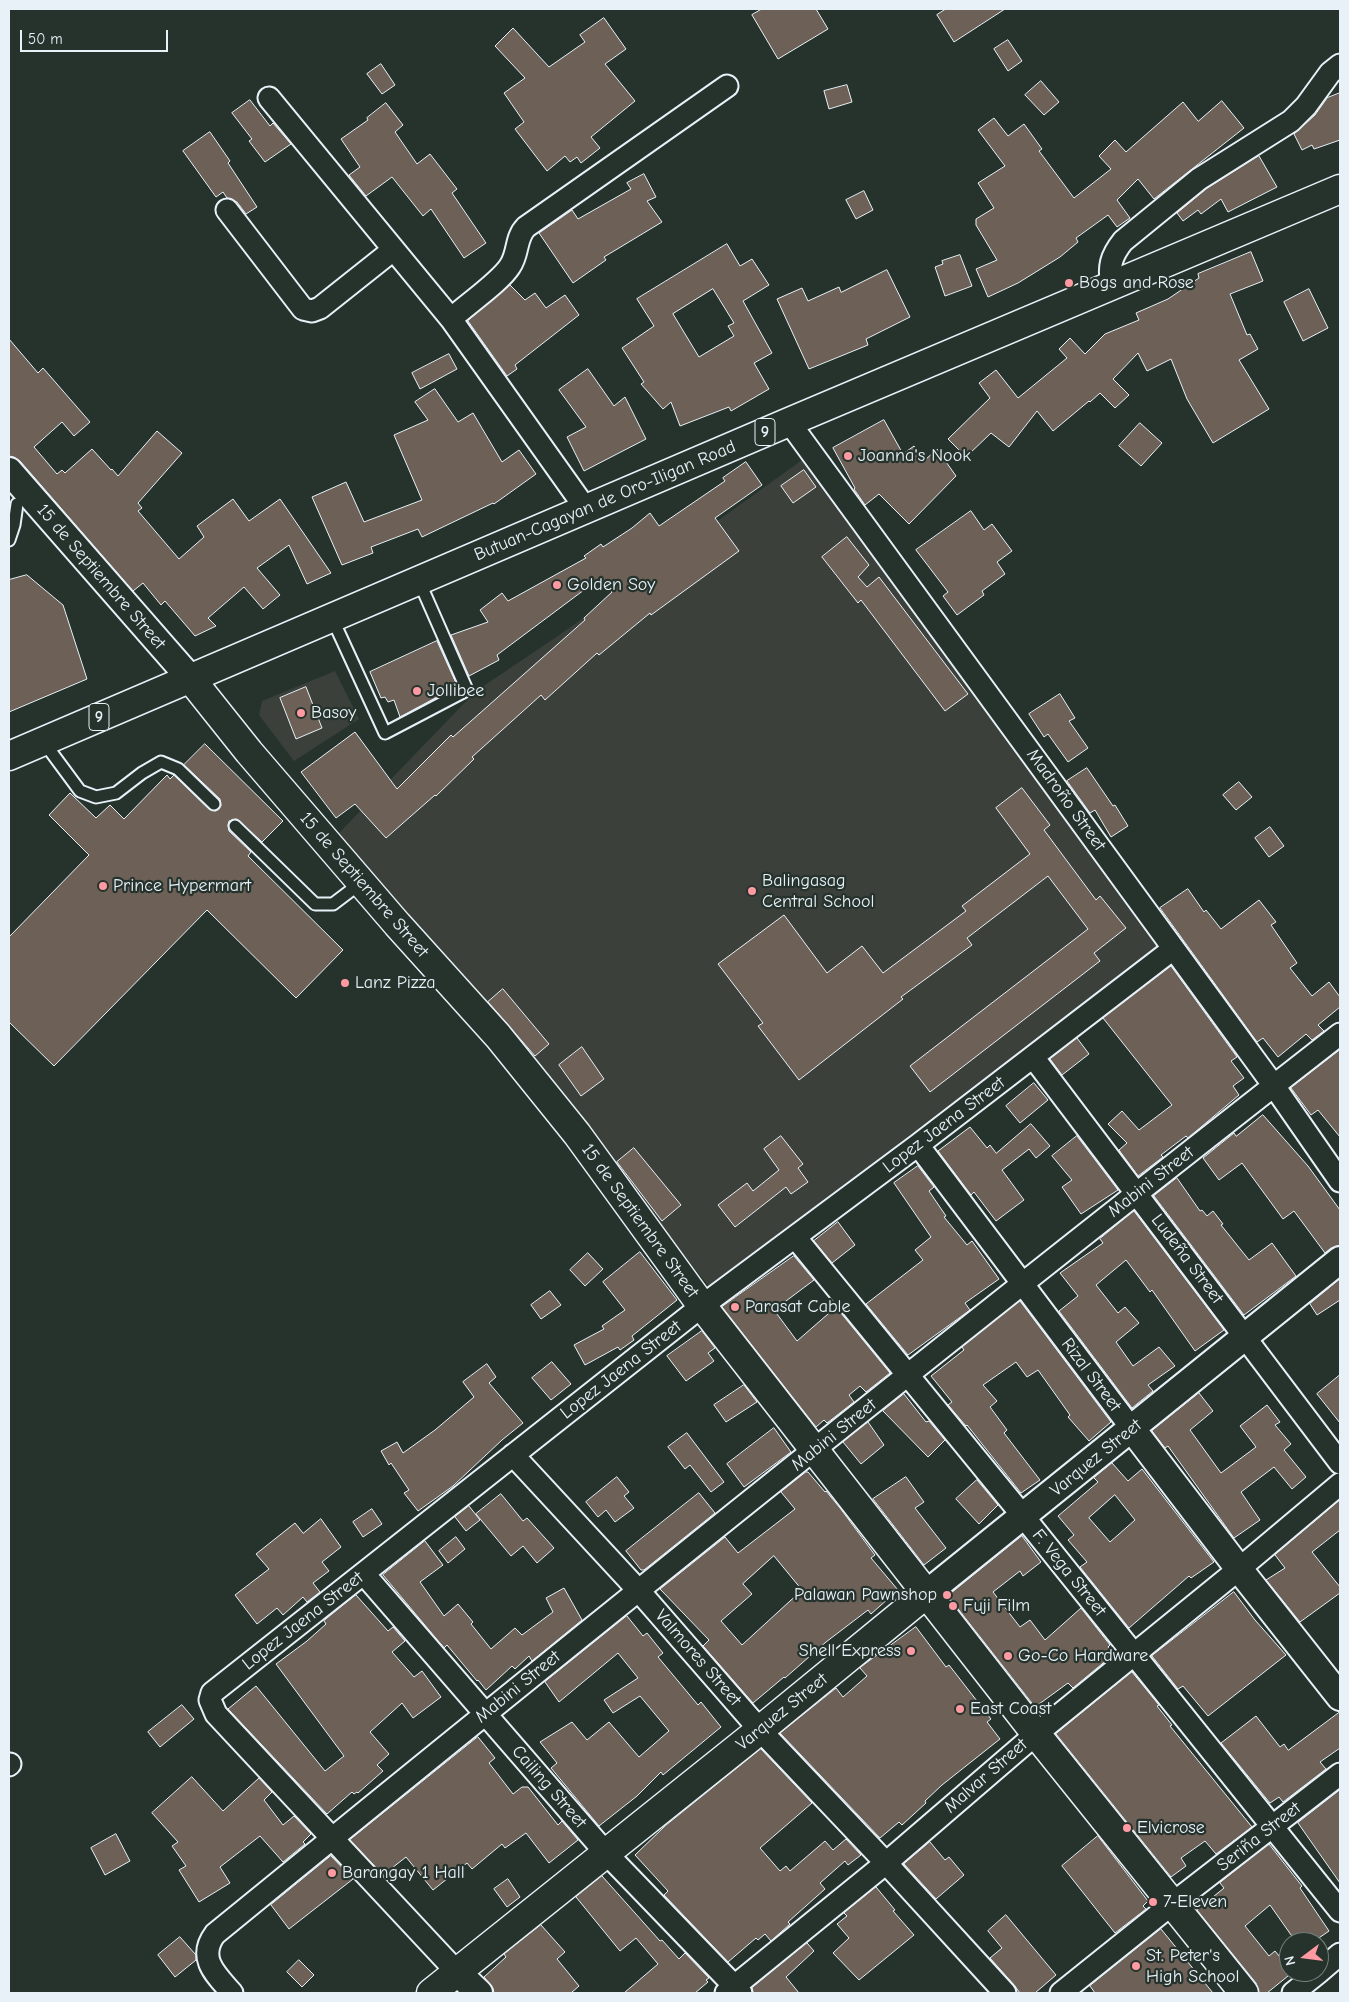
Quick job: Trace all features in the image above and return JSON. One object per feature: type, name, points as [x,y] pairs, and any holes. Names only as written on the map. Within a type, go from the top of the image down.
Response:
[{"type":"main road","name":"Butuan-Cagayan de Oro-Iligan Road","points":[[9,756],[789,422],[1340,189]]},
{"type":"main road","name":"15 de Septiembre Street","points":[[190,678],[249,752],[510,1051],[576,1134],[702,1306],[926,1594],[1244,1993]]},
{"type":"main road","name":"Varquez Street","points":[[431,1993],[760,1730],[926,1594]]},
{"type":"street","points":[[1112,286],[1109,274],[1110,263],[1123,240],[1199,179],[1291,121],[1306,106],[1326,78],[1340,65]]},
{"type":"street","points":[[451,319],[506,272],[514,260],[518,238],[526,226],[727,86]]},
{"type":"street","points":[[269,98],[451,319],[586,509]]},
{"type":"street","points":[[227,210],[302,309],[312,310],[320,308],[393,250]]},
{"type":"street","name":"Madroño Street","points":[[789,422],[1274,1086],[1340,1180]]},
{"type":"street","name":"15 de Septiembre Street","points":[[9,471],[20,503],[190,678]]},
{"type":"street","name":"Lopez Jaena Street","points":[[331,1839],[216,1714],[210,1700],[216,1688],[364,1574],[702,1306],[918,1145],[1173,949]]},
{"type":"street","name":"Mabini Street","points":[[232,1993],[213,1972],[208,1952],[209,1942],[215,1934],[485,1713],[1022,1284],[1340,1034]]},
{"type":"street","name":"Ludeña Street","points":[[1032,1057],[1340,1462]]},
{"type":"street","name":"Rizal Street","points":[[918,1145],[1239,1569],[1340,1697]]},
{"type":"street","name":"F. Vega Street","points":[[795,1237],[1023,1516],[1340,1911]]},
{"type":"street","name":"Varquez Street","points":[[926,1594],[1340,1260]]},
{"type":"street","name":"Valmores Street","points":[[513,1455],[639,1591],[760,1730],[1006,1993]]},
{"type":"street","name":"Malvar Street","points":[[734,1991],[1036,1734],[1340,1484]]},
{"type":"street","name":"Cailing Street","points":[[364,1574],[606,1853],[734,1991]]},
{"type":"street","name":"Seriña Street","points":[[1061,1993],[1340,1774]]},
{"type":"street","points":[[331,1839],[478,1993]]},
{"type":"street","points":[[1329,1963],[1340,1954]]},
{"type":"street","points":[[1293,1993],[1307,1982]]},
{"type":"lane","points":[[9,540],[20,503]]},
{"type":"lane","points":[[332,618],[385,733],[467,690],[419,581]]},
{"type":"lane","points":[[42,741],[80,791],[96,797],[116,793],[160,762],[178,769],[214,804]]},
{"type":"lane","points":[[235,826],[314,904],[333,904],[362,882]]},
{"type":"shaded area","name":"Balingasag Central School","points":[[802,460],[1160,949],[712,1290],[339,833],[476,691],[558,636]]},
{"type":"shaded area","points":[[335,671],[359,719],[294,761],[259,715],[262,701]]},
{"type":"building","points":[[762,9],[816,9],[828,29],[778,59],[752,15]]},
{"type":"building","points":[[946,9],[1005,9],[954,42],[937,15]]},
{"type":"building","points":[[604,18],[626,49],[605,64],[635,101],[591,137],[600,148],[581,163],[577,157],[570,162],[565,156],[547,171],[515,129],[524,122],[504,93],[525,78],[495,46],[513,28],[549,67],[585,42],[580,35]]},
{"type":"building","points":[[1008,40],[1022,61],[1008,71],[994,49]]},
{"type":"building","points":[[381,64],[395,85],[382,94],[367,74]]},
{"type":"building","points":[[1041,81],[1059,102],[1044,115],[1025,95]]},
{"type":"building","points":[[847,85],[852,102],[829,109],[824,91]]},
{"type":"building","points":[[1340,93],[1340,140],[1314,149],[1312,145],[1302,150],[1294,134],[1315,115],[1327,98]]},
{"type":"building","points":[[250,100],[270,126],[273,123],[291,144],[265,162],[249,141],[252,139],[232,113]]},
{"type":"building","points":[[1222,101],[1244,128],[1154,199],[1138,179],[1117,200],[1130,218],[1117,227],[1108,215],[1076,238],[1078,242],[1060,257],[1018,283],[988,297],[976,269],[997,260],[976,225],[976,219],[994,208],[978,183],[1005,166],[978,130],[994,118],[1008,136],[1024,124],[1042,149],[1039,151],[1074,198],[1111,169],[1099,156],[1115,140],[1126,152],[1183,102],[1198,121]]},
{"type":"building","points":[[386,103],[403,125],[395,132],[417,164],[430,154],[457,189],[452,193],[486,243],[464,258],[431,209],[423,216],[392,177],[366,196],[349,175],[360,167],[341,139],[368,120],[367,118]]},
{"type":"building","points":[[210,132],[230,161],[228,163],[257,207],[246,214],[237,202],[227,198],[223,192],[216,197],[183,151]]},
{"type":"building","points":[[1259,156],[1277,187],[1228,212],[1221,199],[1201,214],[1198,210],[1183,221],[1177,213],[1206,189]]},
{"type":"building","points":[[644,174],[656,197],[647,201],[662,222],[604,257],[606,260],[573,283],[539,233],[572,210],[578,219],[631,189],[627,183]]},
{"type":"building","points":[[864,191],[873,210],[856,219],[846,200]]},
{"type":"building","points":[[727,244],[740,266],[752,259],[769,285],[743,301],[772,353],[754,363],[769,389],[731,411],[729,407],[680,426],[671,402],[663,409],[641,384],[644,382],[622,348],[654,326],[637,299]],"holes":[[[713,289],[734,323],[728,326],[734,336],[699,357],[673,314]]]},
{"type":"building","points":[[1251,252],[1263,281],[1230,294],[1247,335],[1250,334],[1258,349],[1239,360],[1269,409],[1213,443],[1187,399],[1171,359],[1147,371],[1138,353],[1113,379],[1129,395],[1115,408],[1100,393],[1053,431],[1037,411],[1009,447],[991,433],[966,457],[948,439],[990,398],[979,383],[996,370],[1018,398],[1067,358],[1059,349],[1070,338],[1085,354],[1105,334],[1139,320],[1136,313],[1168,299],[1199,278],[1198,274]]},
{"type":"building","points":[[960,255],[972,286],[945,296],[935,267],[943,264],[942,261]]},
{"type":"building","points":[[887,270],[910,317],[866,339],[868,345],[809,369],[777,299],[802,288],[808,301],[839,287],[841,292]]},
{"type":"building","points":[[510,285],[525,300],[535,293],[546,308],[565,295],[579,315],[515,365],[517,369],[507,376],[468,321]]},
{"type":"building","points":[[1309,289],[1328,328],[1303,341],[1284,302]]},
{"type":"building","points":[[9,339],[38,373],[43,368],[90,422],[74,436],[62,422],[34,447],[57,474],[62,470],[65,473],[92,449],[118,476],[157,431],[182,453],[138,503],[142,508],[138,511],[179,559],[204,537],[197,526],[233,499],[249,521],[280,499],[331,573],[307,584],[289,545],[257,568],[280,595],[263,609],[244,587],[208,618],[216,626],[195,636],[165,601],[161,605],[143,583],[133,591],[20,461],[9,456]]},
{"type":"building","points":[[449,354],[457,369],[420,389],[412,373]]},
{"type":"building","points":[[588,369],[614,406],[625,397],[646,439],[584,471],[567,437],[586,427],[559,390]]},
{"type":"building","points":[[435,389],[458,422],[473,413],[502,462],[519,450],[536,474],[494,504],[422,537],[418,529],[371,547],[373,553],[342,565],[312,497],[346,482],[364,522],[422,500],[394,435],[428,420],[415,402]]},
{"type":"building","points":[[884,420],[903,454],[914,446],[924,461],[937,449],[956,476],[909,524],[879,494],[865,505],[854,489],[833,448]]},
{"type":"building","points":[[1140,423],[1162,443],[1141,466],[1119,446]]},
{"type":"building","points":[[746,462],[762,485],[715,518],[739,551],[651,615],[650,613],[599,655],[597,653],[545,700],[541,695],[472,757],[474,759],[436,796],[386,838],[355,804],[336,818],[301,772],[355,732],[397,789],[451,735],[453,737],[585,620],[584,618],[612,592],[600,578],[497,655],[499,660],[469,676],[451,635],[488,622],[480,610],[502,593],[508,601],[586,558],[584,556],[601,544],[603,547],[632,528],[650,513],[659,526],[725,481],[723,478]]},
{"type":"building","points":[[804,470],[816,487],[793,503],[781,486]]},
{"type":"building","points":[[971,511],[984,530],[992,524],[1012,551],[997,562],[1005,574],[982,591],[984,595],[957,615],[943,596],[948,592],[916,550]]},
{"type":"building","points":[[847,537],[869,565],[858,577],[867,587],[879,577],[968,694],[945,711],[861,600],[858,603],[822,557]]},
{"type":"building","points":[[27,575],[63,605],[87,679],[9,712],[9,580]]},
{"type":"building","points":[[437,641],[456,683],[449,686],[450,690],[400,717],[394,700],[388,702],[385,697],[381,698],[370,672]]},
{"type":"building","name":"Basoy","points":[[306,687],[322,728],[296,739],[280,698]]},
{"type":"building","points":[[1060,694],[1075,718],[1069,721],[1088,748],[1068,762],[1048,734],[1044,737],[1029,714]]},
{"type":"building","points":[[205,744],[283,821],[262,842],[237,819],[229,821],[229,831],[251,852],[248,856],[343,950],[296,998],[207,910],[54,1066],[9,1022],[9,937],[89,855],[49,815],[70,793],[96,818],[110,805],[124,819],[167,775],[170,779],[174,775],[209,809],[216,811],[221,806],[220,799],[184,765]]},
{"type":"building","points":[[1087,768],[1113,806],[1115,805],[1128,826],[1111,837],[1095,810],[1090,813],[1067,781]]},
{"type":"building","points":[[1239,782],[1252,797],[1236,810],[1223,795]]},
{"type":"building","points":[[1022,788],[1050,825],[1044,830],[1096,900],[1100,896],[1126,928],[1094,953],[1100,961],[930,1092],[910,1066],[1088,929],[1048,876],[967,938],[972,945],[901,997],[903,999],[799,1080],[758,1026],[763,1023],[718,964],[784,915],[827,973],[862,946],[883,973],[966,911],[962,906],[1030,854],[996,808]]},
{"type":"building","points":[[1270,827],[1284,846],[1269,857],[1255,838]]},
{"type":"building","points":[[1188,889],[1204,912],[1206,910],[1221,929],[1259,900],[1276,922],[1271,925],[1297,963],[1290,968],[1312,996],[1329,982],[1340,997],[1340,1007],[1318,1025],[1324,1031],[1312,1040],[1306,1034],[1278,1057],[1263,1038],[1257,1042],[1160,908]]},
{"type":"building","points":[[1171,966],[1237,1057],[1231,1061],[1244,1078],[1233,1086],[1239,1095],[1188,1138],[1186,1136],[1161,1155],[1163,1157],[1138,1176],[1119,1150],[1127,1143],[1108,1124],[1122,1111],[1139,1130],[1172,1105],[1103,1018]]},
{"type":"building","points":[[503,989],[549,1044],[535,1056],[488,1002]]},
{"type":"building","points":[[1077,1038],[1089,1054],[1062,1075],[1050,1059]]},
{"type":"building","points":[[582,1047],[604,1079],[581,1096],[559,1065]]},
{"type":"building","points":[[1340,1050],[1340,1137],[1318,1110],[1311,1115],[1291,1088]]},
{"type":"building","points":[[1034,1083],[1048,1100],[1020,1123],[1006,1106]]},
{"type":"building","points":[[1263,1115],[1308,1166],[1340,1210],[1340,1245],[1331,1248],[1325,1253],[1294,1211],[1283,1219],[1242,1163],[1219,1180],[1203,1158],[1234,1133],[1236,1136]]},
{"type":"building","points":[[1031,1124],[1050,1146],[1036,1158],[1029,1149],[1002,1170],[1024,1200],[996,1221],[974,1192],[971,1195],[938,1151],[970,1127],[987,1148],[990,1145],[996,1153]]},
{"type":"building","points":[[781,1136],[803,1164],[798,1168],[808,1182],[791,1194],[786,1187],[735,1227],[718,1205],[747,1183],[753,1191],[779,1170],[764,1149]]},
{"type":"building","points":[[1077,1136],[1118,1190],[1081,1214],[1062,1187],[1072,1180],[1052,1156]]},
{"type":"building","points":[[634,1148],[681,1205],[662,1221],[617,1162]]},
{"type":"building","points":[[918,1166],[934,1187],[929,1191],[946,1216],[944,1217],[967,1245],[972,1241],[999,1279],[965,1303],[970,1310],[908,1355],[866,1304],[923,1260],[915,1250],[931,1237],[894,1183]]},
{"type":"building","points":[[1177,1178],[1200,1211],[1202,1210],[1207,1216],[1213,1211],[1223,1224],[1221,1225],[1249,1260],[1272,1243],[1296,1276],[1244,1315],[1154,1196]]},
{"type":"building","points":[[1134,1211],[1224,1330],[1195,1351],[1152,1290],[1150,1292],[1126,1260],[1096,1285],[1118,1313],[1125,1307],[1139,1323],[1116,1342],[1133,1366],[1159,1347],[1175,1366],[1148,1385],[1153,1391],[1132,1408],[1059,1311],[1078,1296],[1060,1273],[1103,1243],[1100,1239]]},
{"type":"building","points":[[838,1222],[855,1245],[832,1263],[814,1241]]},
{"type":"building","points":[[640,1252],[677,1300],[632,1336],[634,1340],[620,1350],[618,1347],[585,1365],[574,1345],[604,1329],[602,1326],[625,1310],[603,1282]]},
{"type":"building","points":[[588,1253],[603,1269],[585,1286],[570,1270]]},
{"type":"building","points":[[794,1256],[814,1280],[774,1310],[797,1341],[836,1307],[890,1373],[866,1392],[860,1386],[849,1395],[854,1402],[827,1423],[824,1420],[816,1427],[722,1307]]},
{"type":"building","points":[[1340,1279],[1340,1300],[1317,1315],[1310,1304]]},
{"type":"building","points":[[550,1291],[561,1305],[541,1319],[531,1305]]},
{"type":"building","points":[[1020,1301],[1111,1422],[1089,1441],[1068,1417],[1070,1415],[1038,1370],[1027,1377],[1016,1362],[983,1385],[997,1401],[990,1407],[1007,1430],[1004,1433],[1040,1480],[1021,1493],[967,1425],[948,1405],[952,1402],[931,1376],[964,1350],[962,1347]]},
{"type":"building","points":[[702,1331],[715,1348],[708,1353],[714,1361],[686,1381],[667,1356]]},
{"type":"building","points":[[552,1362],[571,1384],[551,1400],[532,1378]]},
{"type":"building","points":[[487,1364],[496,1377],[489,1383],[523,1423],[453,1486],[418,1511],[404,1493],[409,1490],[391,1463],[389,1465],[381,1451],[397,1442],[403,1453],[435,1430],[474,1397],[463,1382]]},
{"type":"building","points":[[1340,1375],[1340,1423],[1317,1394]]},
{"type":"building","points":[[744,1385],[757,1402],[726,1422],[714,1405]]},
{"type":"building","points":[[1199,1393],[1213,1411],[1190,1430],[1221,1473],[1256,1447],[1240,1426],[1267,1405],[1280,1422],[1275,1425],[1291,1444],[1284,1450],[1306,1477],[1292,1489],[1274,1467],[1241,1492],[1260,1520],[1234,1538],[1168,1446],[1165,1448],[1152,1431]]},
{"type":"building","points":[[904,1394],[926,1422],[929,1421],[945,1440],[928,1457],[883,1411]]},
{"type":"building","points":[[868,1422],[884,1445],[861,1464],[843,1442]]},
{"type":"building","points":[[774,1428],[791,1452],[744,1487],[727,1464]]},
{"type":"building","points":[[687,1433],[724,1482],[711,1492],[690,1465],[685,1469],[668,1447]]},
{"type":"building","points":[[1112,1463],[1128,1481],[1142,1469],[1214,1562],[1191,1578],[1189,1576],[1129,1628],[1080,1567],[1087,1562],[1068,1540],[1074,1535],[1058,1516],[1098,1482],[1094,1478]],"holes":[[[1115,1495],[1135,1520],[1110,1542],[1089,1518]]]},
{"type":"building","points":[[808,1472],[840,1508],[875,1555],[871,1558],[898,1590],[871,1614],[868,1610],[826,1642],[753,1703],[703,1646],[709,1640],[660,1589],[725,1537],[738,1553],[795,1509],[781,1492]],"holes":[[[774,1556],[802,1590],[742,1645],[721,1621],[752,1594],[743,1584]]]},
{"type":"building","points":[[617,1477],[629,1492],[624,1496],[634,1508],[615,1522],[606,1510],[598,1517],[586,1502]]},
{"type":"building","points":[[906,1477],[924,1502],[915,1508],[946,1548],[924,1565],[873,1499]]},
{"type":"building","points":[[977,1480],[998,1505],[979,1524],[956,1499]]},
{"type":"building","points":[[699,1493],[715,1513],[644,1570],[641,1570],[626,1551]]},
{"type":"building","points":[[501,1494],[523,1521],[527,1518],[554,1548],[537,1563],[523,1546],[511,1556],[476,1514]]},
{"type":"building","points":[[1340,1500],[1340,1530],[1312,1552],[1340,1587],[1340,1593],[1300,1622],[1266,1580],[1285,1568],[1275,1555]]},
{"type":"building","points":[[469,1506],[480,1520],[466,1531],[455,1517]]},
{"type":"building","points":[[372,1509],[382,1524],[363,1537],[353,1522]]},
{"type":"building","points":[[321,1519],[341,1547],[322,1562],[329,1571],[313,1583],[320,1592],[307,1602],[303,1597],[283,1615],[277,1608],[257,1624],[235,1595],[269,1569],[256,1554],[295,1523],[303,1533]]},
{"type":"building","points":[[1022,1536],[1041,1562],[1023,1576],[1020,1571],[993,1592],[1020,1627],[1030,1620],[1045,1640],[1081,1608],[1110,1645],[1108,1647],[1114,1654],[1073,1688],[1068,1683],[1035,1707],[948,1596]]},
{"type":"building","points":[[456,1537],[465,1549],[448,1563],[439,1551]]},
{"type":"building","points":[[425,1541],[443,1565],[420,1582],[444,1616],[458,1604],[491,1649],[515,1628],[522,1635],[553,1612],[546,1598],[564,1588],[582,1620],[532,1661],[529,1656],[515,1669],[512,1666],[486,1690],[447,1645],[444,1648],[383,1575]]},
{"type":"building","points":[[1234,1592],[1255,1620],[1286,1655],[1208,1716],[1183,1686],[1178,1689],[1152,1656]]},
{"type":"building","points":[[356,1595],[388,1631],[393,1627],[405,1641],[392,1652],[414,1677],[422,1671],[441,1697],[413,1718],[402,1703],[370,1732],[389,1754],[377,1765],[383,1771],[358,1793],[354,1794],[352,1792],[327,1814],[228,1709],[256,1686],[325,1771],[344,1756],[276,1664],[307,1641],[326,1624],[324,1621]]},
{"type":"building","points":[[627,1616],[643,1636],[647,1633],[663,1653],[658,1657],[698,1705],[701,1702],[721,1727],[663,1775],[661,1772],[637,1796],[599,1826],[551,1768],[557,1763],[540,1742],[572,1722],[587,1740],[609,1722],[639,1757],[669,1731],[640,1696],[613,1713],[604,1700],[638,1678],[618,1653],[559,1702],[545,1682]]},
{"type":"building","points":[[916,1627],[946,1667],[949,1665],[991,1719],[987,1722],[1000,1739],[942,1785],[902,1825],[899,1822],[880,1838],[780,1733],[836,1688],[843,1697],[867,1676],[860,1668]]},
{"type":"building","points":[[1132,1672],[1159,1705],[1157,1706],[1172,1725],[1170,1726],[1252,1827],[1216,1854],[1205,1841],[1181,1858],[1186,1866],[1171,1877],[1056,1734]]},
{"type":"building","points":[[182,1705],[194,1719],[160,1747],[148,1732]]},
{"type":"building","points":[[1340,1712],[1340,1748],[1320,1762],[1326,1769],[1283,1802],[1279,1797],[1270,1803],[1221,1743],[1256,1716],[1280,1747],[1284,1744],[1288,1750]]},
{"type":"building","points":[[478,1737],[495,1758],[489,1763],[513,1794],[522,1787],[528,1787],[558,1825],[562,1821],[578,1840],[549,1863],[526,1833],[505,1848],[502,1844],[472,1869],[467,1863],[433,1890],[406,1857],[383,1875],[350,1840]]},
{"type":"building","points":[[761,1749],[812,1803],[760,1848],[780,1871],[786,1866],[790,1871],[825,1841],[833,1850],[846,1839],[861,1855],[848,1865],[845,1861],[820,1883],[825,1889],[788,1922],[790,1924],[771,1941],[765,1934],[758,1940],[756,1938],[728,1962],[664,1895],[668,1891],[635,1855],[665,1826]]},
{"type":"building","points":[[192,1777],[223,1811],[259,1778],[272,1792],[264,1800],[283,1825],[294,1816],[311,1834],[303,1842],[305,1844],[283,1862],[260,1836],[220,1867],[230,1883],[199,1902],[179,1870],[186,1866],[172,1846],[178,1842],[152,1813]]},
{"type":"building","points":[[1340,1790],[1340,1883],[1298,1823]]},
{"type":"building","points":[[116,1834],[130,1861],[105,1875],[91,1848]]},
{"type":"building","points":[[1098,1836],[1148,1901],[1143,1906],[1146,1909],[1115,1933],[1062,1866]]},
{"type":"building","points":[[930,1842],[945,1860],[949,1857],[964,1875],[936,1899],[904,1864]]},
{"type":"building","points":[[1269,1844],[1302,1886],[1300,1888],[1329,1931],[1289,1932],[1270,1905],[1245,1926],[1269,1956],[1275,1951],[1279,1956],[1279,1982],[1281,1982],[1267,1993],[1259,1993],[1256,1983],[1197,1910],[1224,1888],[1220,1883]]},
{"type":"building","points":[[331,1856],[353,1879],[289,1929],[271,1905]]},
{"type":"building","points":[[602,1876],[660,1941],[662,1940],[679,1959],[685,1953],[709,1978],[706,1980],[708,1982],[695,1993],[624,1993],[658,1964],[636,1938],[620,1951],[576,1897]]},
{"type":"building","points":[[508,1879],[520,1897],[507,1907],[494,1889]]},
{"type":"building","points":[[876,1887],[895,1910],[893,1911],[914,1935],[859,1980],[833,1953],[849,1938],[837,1924],[847,1916],[844,1913]]},
{"type":"building","points":[[1006,1915],[1056,1975],[1035,1993],[1020,1993],[990,1958],[1002,1948],[988,1931]]},
{"type":"building","points":[[541,1925],[565,1952],[557,1959],[579,1986],[571,1993],[494,1993],[493,1988],[484,1977],[506,1957],[504,1954]]},
{"type":"building","name":"St. Peter's High School","points":[[1161,1929],[1213,1993],[1095,1993],[1090,1986]]},
{"type":"building","points":[[180,1937],[196,1955],[196,1960],[175,1977],[158,1955]]},
{"type":"building","points":[[807,1943],[814,1951],[786,1977],[799,1993],[753,1993],[752,1988]]},
{"type":"building","points":[[299,1960],[314,1975],[302,1987],[287,1972]]},
{"type":"place","name":"Bogs and Rose","points":[[1069,283]]},
{"type":"place","name":"Joanna's Nook","points":[[848,456]]},
{"type":"place","name":"Golden Soy","points":[[557,585]]},
{"type":"place","name":"Jollibee","points":[[417,691]]},
{"type":"place","name":"Basoy","points":[[301,713]]},
{"type":"place","name":"Prince Hypermart","points":[[103,886]]},
{"type":"place","name":"Balingasag Central School","points":[[752,891]]},
{"type":"place","name":"Lanz Pizza","points":[[345,983]]},
{"type":"place","name":"Parasat Cable","points":[[735,1307]]},
{"type":"place","name":"Palawan Pawnshop","points":[[947,1595]]},
{"type":"place","name":"Fuji Film","points":[[953,1606]]},
{"type":"place","name":"Shell Express","points":[[911,1651]]},
{"type":"place","name":"Go-Co Hardware","points":[[1008,1656]]},
{"type":"place","name":"East Coast","points":[[960,1709]]},
{"type":"place","name":"Elvicrose","points":[[1127,1828]]},
{"type":"place","name":"Barangay 1 Hall","points":[[332,1873]]},
{"type":"place","name":"7-Eleven","points":[[1153,1902]]},
{"type":"place","name":"St. Peter's High School","points":[[1136,1966]]}]
